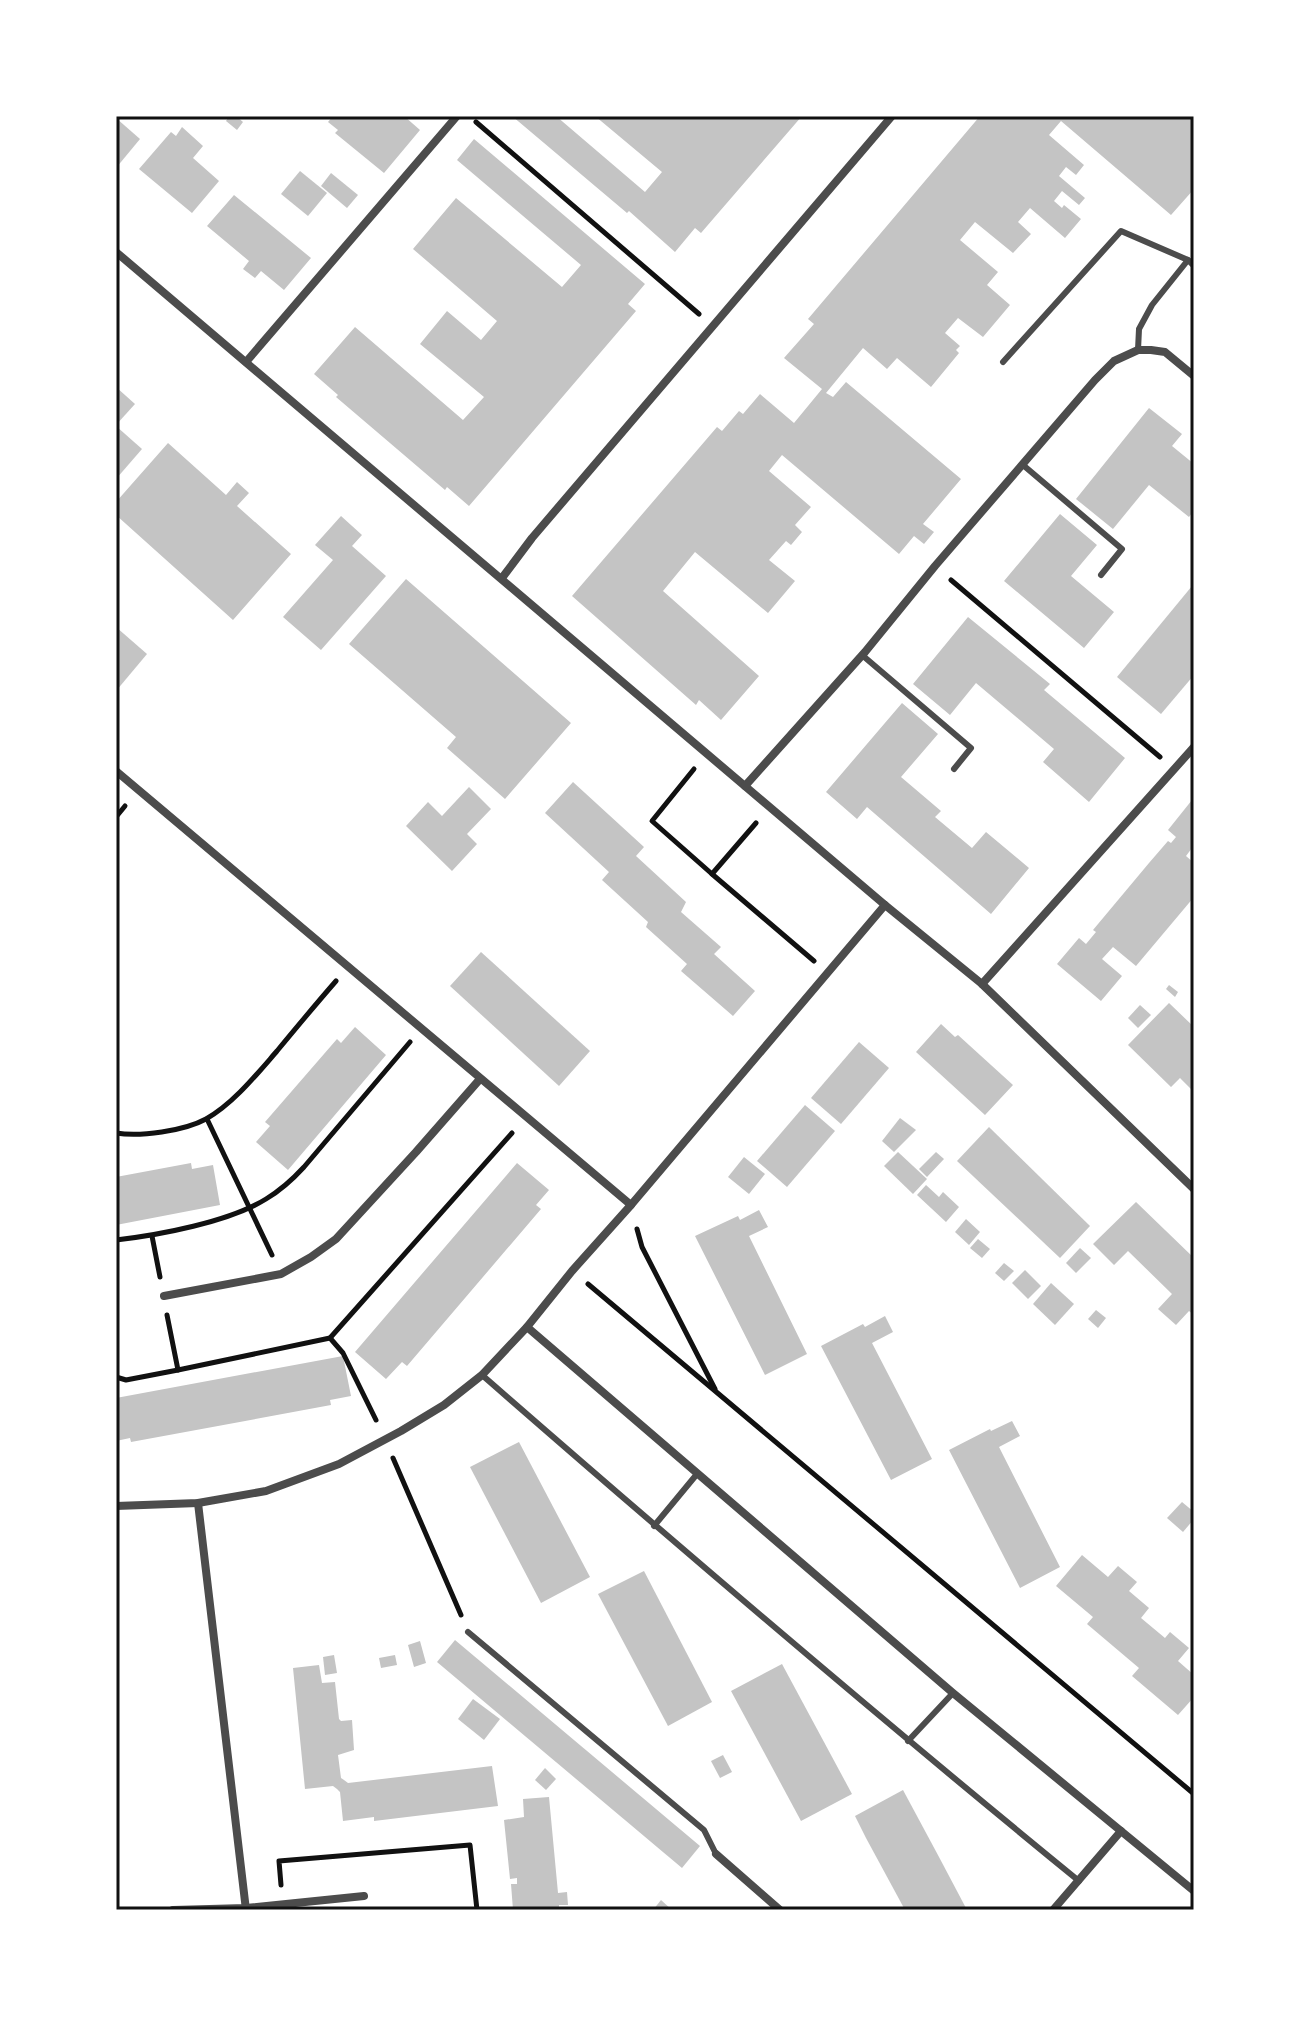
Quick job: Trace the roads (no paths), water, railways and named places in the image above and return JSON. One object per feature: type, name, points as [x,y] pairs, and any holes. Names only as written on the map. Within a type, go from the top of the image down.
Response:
[{"type":"street","points":[[246,362],[457,116]]},
{"type":"street","points":[[502,578],[532,538],[892,116]]},
{"type":"street","points":[[116,252],[982,984],[1194,1189]]},
{"type":"street","points":[[745,786],[862,655],[935,566],[1114,361],[1138,350],[1165,352],[1194,376]]},
{"type":"street","points":[[982,984],[1194,747]]},
{"type":"street","points":[[116,771],[631,1205]]},
{"type":"street","points":[[116,1506],[198,1503],[266,1491],[339,1464],[444,1405],[482,1375],[527,1327],[885,905]]},
{"type":"street","points":[[164,1296],[281,1274],[311,1257],[336,1239],[480,1079]]},
{"type":"street","points":[[527,1327],[953,1693],[1194,1891]]},
{"type":"street","points":[[198,1503],[246,1909]]},
{"type":"street","points":[[1053,1910],[1121,1831]]},
{"type":"street","points":[[716,1854],[780,1910]]},
{"type":"street","points":[[173,1910],[246,1909],[364,1896]]},
{"type":"lane","points":[[1003,362],[1121,231],[1191,263],[1152,305],[1139,329],[1138,350]]},
{"type":"lane","points":[[1023,465],[1122,549],[1101,575]]},
{"type":"lane","points":[[862,655],[971,748],[954,769]]},
{"type":"lane","points":[[482,1375],[654,1526],[1079,1881]]},
{"type":"lane","points":[[654,1526],[697,1474]]},
{"type":"lane","points":[[468,1632],[704,1830],[716,1854]]},
{"type":"lane","points":[[908,1741],[953,1693]]}]
